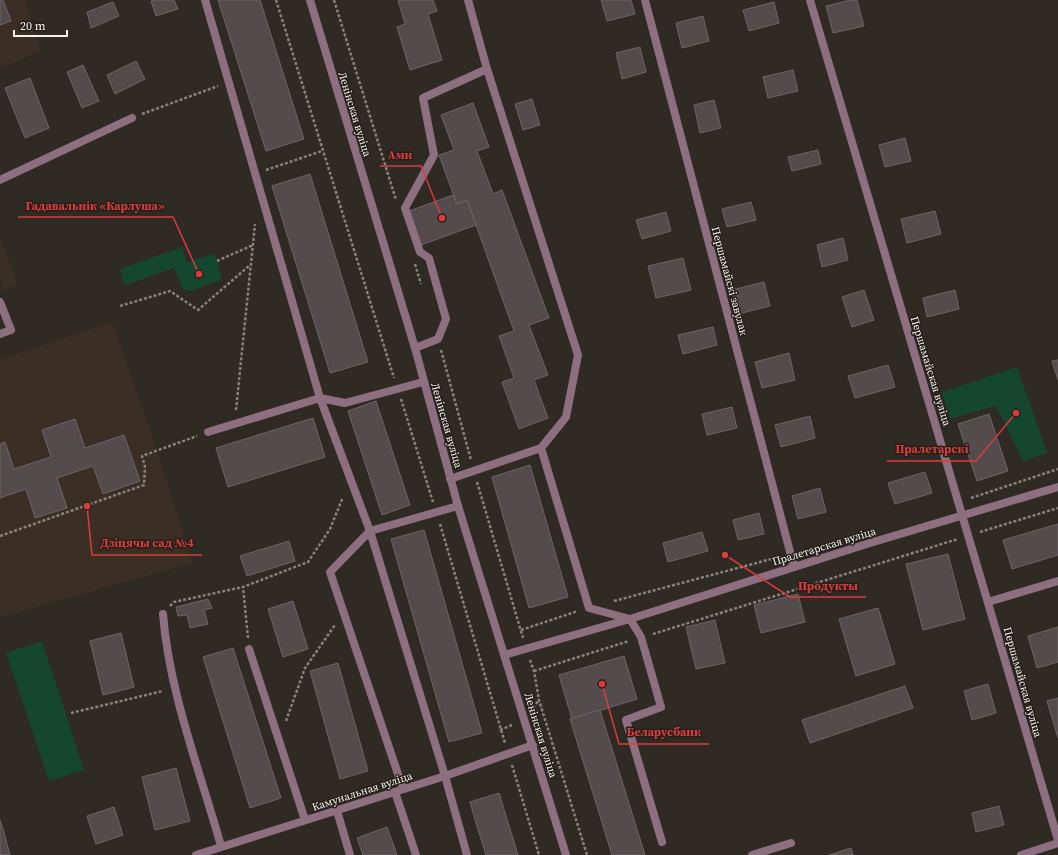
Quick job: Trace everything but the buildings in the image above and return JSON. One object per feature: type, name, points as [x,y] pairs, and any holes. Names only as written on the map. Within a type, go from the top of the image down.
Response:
[{"type":"street","points":[[205,0],[320,398],[370,532],[445,776],[467,855]]},
{"type":"street","name":"Ленінская вуліца","points":[[310,0],[415,348],[423,382],[458,506],[566,855]]},
{"type":"street","points":[[450,479],[541,448],[566,417],[578,355],[487,69],[468,0]]},
{"type":"street","name":"Першамайскі завулак","points":[[646,0],[794,567]]},
{"type":"street","name":"Першамайская вуліца","points":[[810,0],[1058,841]]},
{"type":"street","points":[[415,348],[438,339],[446,319],[429,258],[420,252],[405,208],[434,155],[423,98],[487,69]]},
{"type":"street","points":[[0,180],[132,118]]},
{"type":"street","points":[[0,302],[11,330],[0,334]]},
{"type":"street","points":[[208,432],[320,398],[345,403],[423,382]]},
{"type":"street","points":[[541,448],[589,608],[630,619],[641,637],[661,707],[626,720],[662,842]]},
{"type":"street","name":"Пралетарская вуліца","points":[[504,655],[526,650],[630,619],[794,567],[1058,487]]},
{"type":"street","points":[[403,789],[330,572],[370,532],[458,506]]},
{"type":"street","points":[[988,602],[1058,580]]},
{"type":"street","points":[[163,614],[165,637],[176,688],[221,846]]},
{"type":"street","points":[[249,649],[305,820]]},
{"type":"street","name":"Камунальная вуліца","points":[[196,855],[445,776],[533,745]]},
{"type":"street","points":[[394,792],[416,855]]},
{"type":"street","points":[[337,811],[350,855]]},
{"type":"street","points":[[1021,855],[1058,841]]},
{"type":"street","points":[[752,855],[791,843]]},
{"type":"path","points":[[276,0],[436,512],[539,855]]},
{"type":"path","points":[[334,0],[396,203]]},
{"type":"path","points":[[132,118],[229,83]]},
{"type":"path","points":[[255,173],[322,151]]},
{"type":"path","points":[[235,424],[255,223]]},
{"type":"path","points":[[217,261],[253,245]]},
{"type":"path","points":[[413,256],[422,286]]},
{"type":"path","points":[[120,306],[170,291],[198,310],[251,264]]},
{"type":"path","points":[[438,339],[474,471],[526,650],[534,671],[539,700],[587,855]]},
{"type":"path","points":[[0,536],[144,485],[145,467],[142,456],[208,432]]},
{"type":"path","points":[[163,614],[174,602],[243,587],[308,562],[330,529],[350,480]]},
{"type":"path","points":[[534,671],[1058,508]]},
{"type":"path","points":[[243,587],[249,649]]},
{"type":"path","points":[[279,738],[305,668],[344,613]]},
{"type":"path","points":[[71,714],[176,688]]},
{"type":"shaded area","points":[[0,0],[25,0],[41,51],[0,68]]},
{"type":"shaded area","points":[[0,237],[18,284],[4,291],[0,279]]},
{"type":"shaded area","points":[[112,322],[153,439],[193,563],[0,617],[0,360]]},
{"type":"green space","points":[[182,247],[187,262],[215,254],[222,279],[191,291],[183,289],[174,268],[125,285],[120,269]]},
{"type":"green space","points":[[1017,367],[1047,453],[1023,461],[996,406],[950,419],[942,392]]},
{"type":"green space","points":[[42,641],[84,770],[49,781],[6,653]]},
{"type":"place","name":"Ами","points":[[442,218]]},
{"type":"place","name":"Гадавальнік «Карлуша»","points":[[199,274]]},
{"type":"place","name":"Пралетарскі","points":[[1016,413]]},
{"type":"place","name":"Дзіцячы сад №4","points":[[87,506]]},
{"type":"place","name":"Продукты","points":[[725,555]]},
{"type":"place","name":"Беларусбанк","points":[[602,684]]}]
